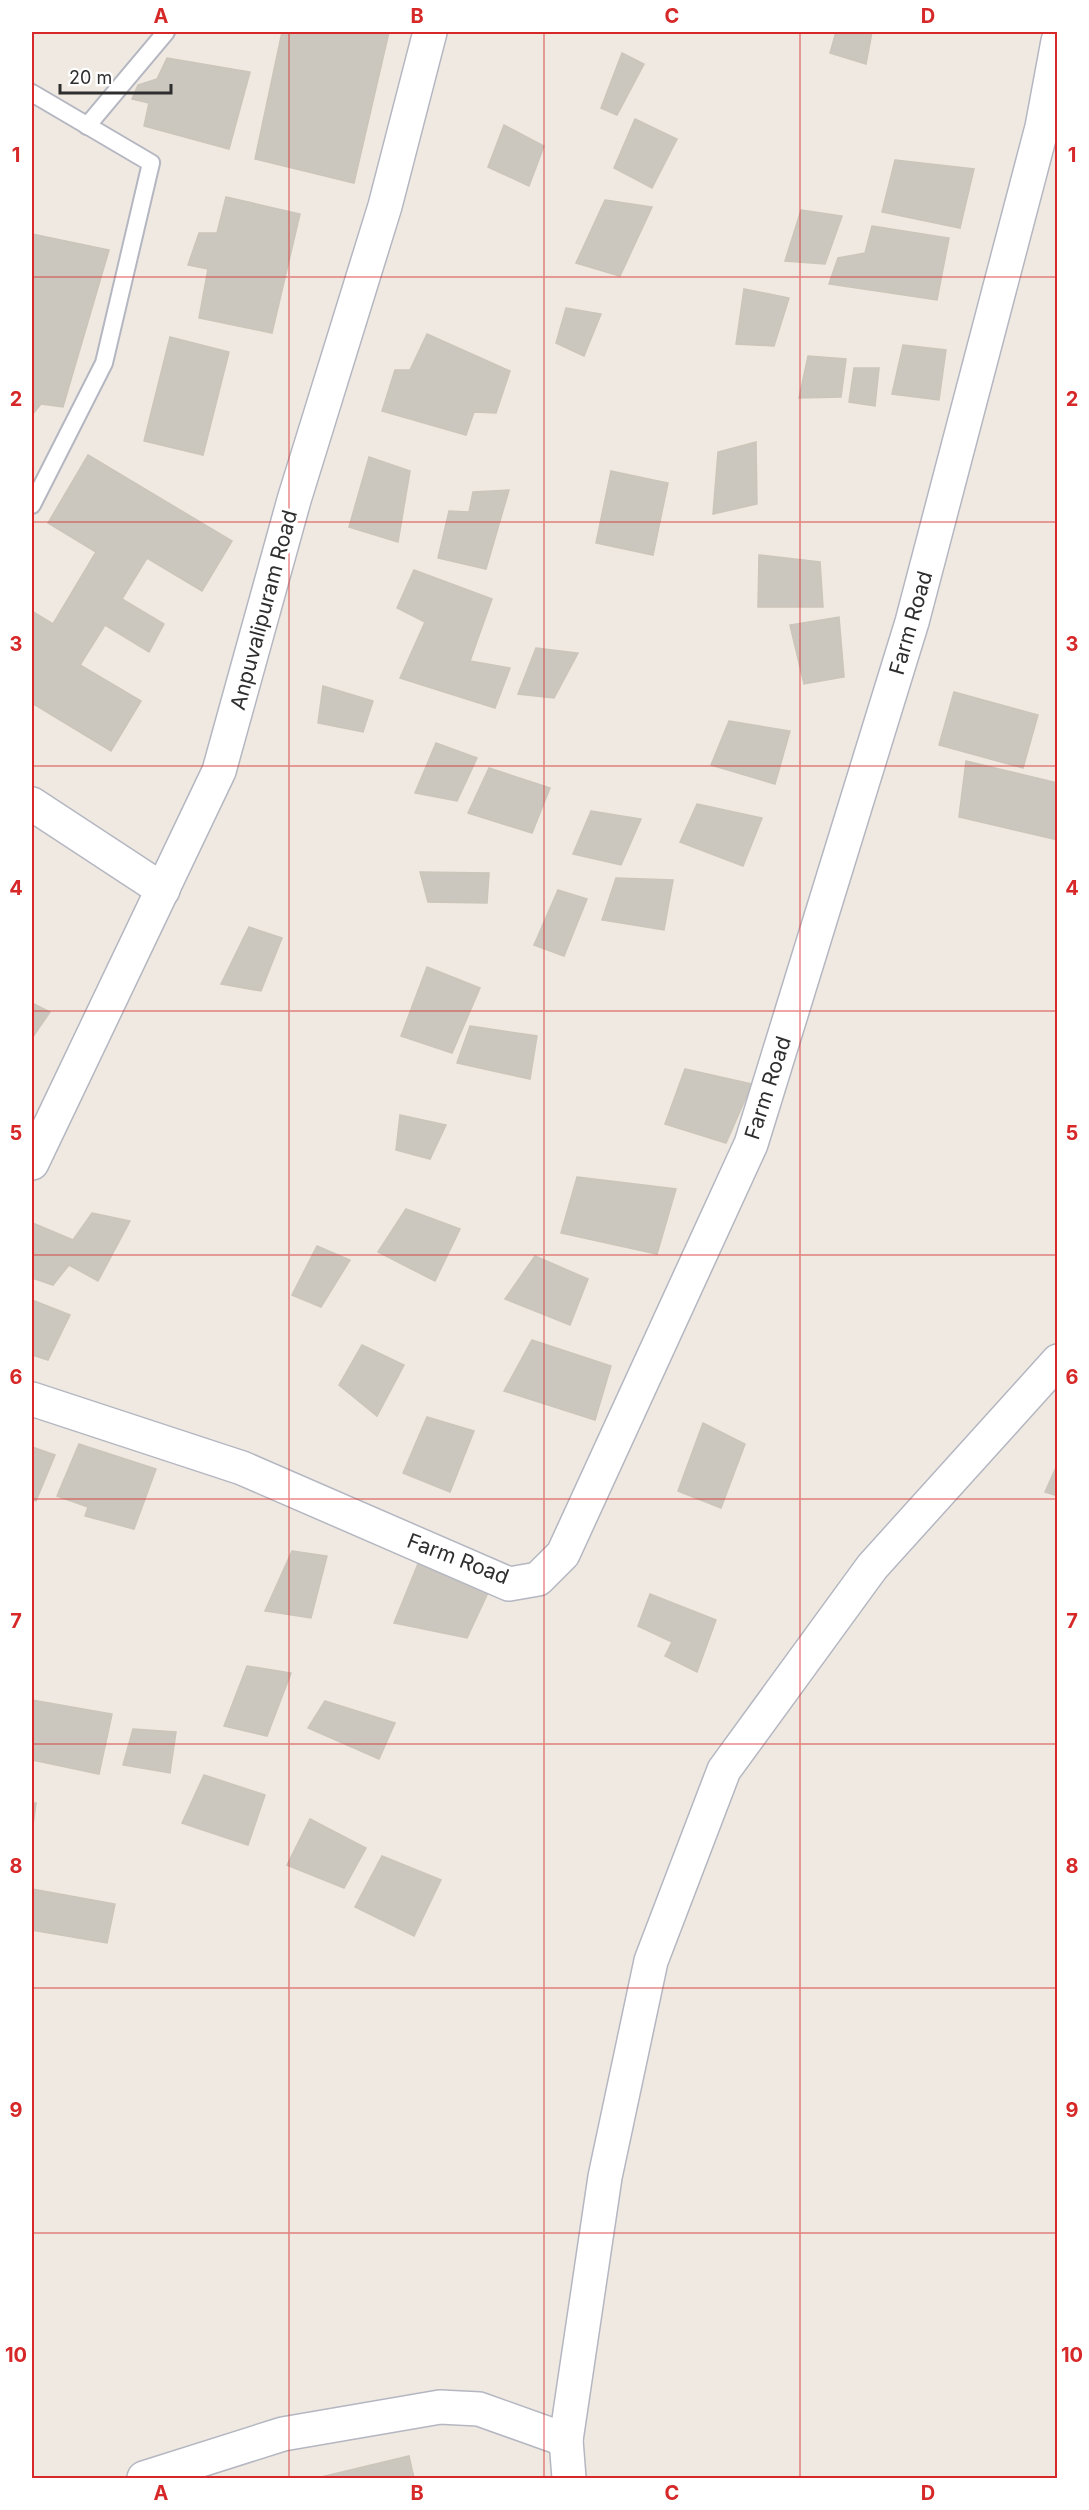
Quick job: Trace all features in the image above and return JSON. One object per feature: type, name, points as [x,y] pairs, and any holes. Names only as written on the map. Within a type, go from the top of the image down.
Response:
[{"type":"street","name":"Anpuvalipuram Road","points":[[32,1163],[219,771],[294,500],[385,206],[430,32]]},
{"type":"street","name":"Farm Road","points":[[32,1399],[242,1468],[509,1584],[538,1579],[563,1554],[751,1144],[912,622],[1042,127],[1058,41]]},
{"type":"street","points":[[32,804],[163,890]]},
{"type":"street","points":[[569,2478],[566,2440],[605,2177],[651,1961],[724,1770],[872,1567],[1058,1361]]},
{"type":"street","points":[[144,2478],[283,2434],[441,2407],[479,2409],[566,2440]]},
{"type":"lane","points":[[87,126],[166,32]]},
{"type":"lane","points":[[32,93],[151,163],[104,363],[32,505]]},
{"type":"building","points":[[282,32],[389,32],[354,183],[255,159]]},
{"type":"building","points":[[836,32],[872,32],[866,64],[830,53]]},
{"type":"building","points":[[622,53],[644,64],[617,115],[601,108]]},
{"type":"building","points":[[167,58],[250,72],[229,149],[144,126],[149,103],[132,99],[138,85],[157,79]]},
{"type":"building","points":[[635,119],[677,139],[652,188],[614,168]]},
{"type":"building","points":[[504,125],[544,146],[529,186],[488,167]]},
{"type":"building","points":[[895,160],[974,169],[960,228],[882,212]]},
{"type":"building","points":[[226,197],[300,214],[272,333],[199,318],[208,269],[188,265],[199,233],[217,233]]},
{"type":"building","points":[[605,200],[652,207],[620,276],[576,263]]},
{"type":"building","points":[[801,210],[842,216],[825,264],[785,261]]},
{"type":"building","points":[[872,226],[949,238],[937,300],[829,284],[838,258],[865,253]]},
{"type":"building","points":[[32,234],[109,250],[63,407],[41,404],[32,415]]},
{"type":"building","points":[[744,289],[789,298],[774,346],[736,344]]},
{"type":"building","points":[[566,308],[601,314],[584,356],[556,343]]},
{"type":"building","points":[[427,334],[510,371],[496,413],[474,412],[466,435],[382,411],[395,370],[410,370]]},
{"type":"building","points":[[170,337],[229,352],[203,455],[144,441]]},
{"type":"building","points":[[903,345],[946,350],[939,400],[892,394]]},
{"type":"building","points":[[808,356],[846,359],[841,397],[799,398]]},
{"type":"building","points":[[854,368],[879,368],[875,406],[849,402]]},
{"type":"building","points":[[756,442],[757,504],[713,514],[718,452]]},
{"type":"building","points":[[88,455],[232,541],[202,591],[147,558],[122,599],[164,624],[149,652],[105,625],[80,665],[141,701],[111,751],[32,703],[32,611],[53,624],[96,552],[48,523]]},
{"type":"building","points":[[369,457],[410,471],[398,542],[349,527]]},
{"type":"building","points":[[611,471],[668,483],[653,555],[596,543]]},
{"type":"building","points":[[509,490],[486,569],[438,558],[449,511],[469,512],[473,492]]},
{"type":"building","points":[[759,555],[820,562],[823,607],[758,607]]},
{"type":"building","points":[[414,570],[492,599],[470,661],[510,668],[495,708],[400,678],[425,622],[397,608]]},
{"type":"building","points":[[839,617],[844,677],[804,684],[790,625]]},
{"type":"building","points":[[536,648],[578,653],[554,698],[518,694]]},
{"type":"building","points":[[323,686],[373,701],[363,732],[318,723]]},
{"type":"building","points":[[954,692],[1038,715],[1023,768],[939,745]]},
{"type":"building","points":[[729,721],[790,731],[775,784],[711,765]]},
{"type":"building","points":[[436,743],[477,758],[457,801],[415,793]]},
{"type":"building","points":[[966,761],[1058,783],[1058,840],[959,817]]},
{"type":"building","points":[[489,768],[550,788],[532,833],[468,813]]},
{"type":"building","points":[[697,804],[762,818],[743,866],[680,842]]},
{"type":"building","points":[[591,811],[641,819],[621,865],[573,854]]},
{"type":"building","points":[[420,872],[489,873],[487,903],[428,902]]},
{"type":"building","points":[[616,878],[673,880],[664,930],[602,920]]},
{"type":"building","points":[[558,890],[587,899],[564,956],[534,945]]},
{"type":"building","points":[[249,927],[282,938],[261,991],[221,984]]},
{"type":"building","points":[[427,967],[480,988],[452,1053],[401,1036]]},
{"type":"building","points":[[32,1003],[50,1012],[32,1038]]},
{"type":"building","points":[[470,1026],[537,1036],[530,1079],[457,1063]]},
{"type":"building","points":[[685,1069],[752,1084],[726,1143],[665,1124]]},
{"type":"building","points":[[400,1115],[446,1125],[430,1159],[396,1150]]},
{"type":"building","points":[[577,1177],[676,1189],[657,1254],[561,1233]]},
{"type":"building","points":[[406,1209],[460,1229],[435,1281],[378,1252]]},
{"type":"building","points":[[92,1213],[130,1221],[98,1281],[69,1265],[53,1285],[32,1278],[33,1223],[73,1240]]},
{"type":"building","points":[[317,1246],[350,1260],[321,1307],[292,1295]]},
{"type":"building","points":[[535,1256],[588,1279],[570,1325],[505,1299]]},
{"type":"building","points":[[32,1300],[70,1315],[48,1360],[32,1355]]},
{"type":"building","points":[[532,1340],[611,1366],[595,1420],[504,1391]]},
{"type":"building","points":[[362,1345],[404,1365],[377,1416],[339,1385]]},
{"type":"building","points":[[427,1417],[474,1431],[450,1492],[403,1473]]},
{"type":"building","points":[[703,1423],[745,1444],[721,1508],[678,1491]]},
{"type":"building","points":[[79,1444],[156,1469],[134,1529],[85,1516],[88,1507],[57,1496]]},
{"type":"building","points":[[32,1447],[55,1455],[36,1501],[32,1499]]},
{"type":"building","points":[[1058,1463],[1058,1496],[1045,1492]]},
{"type":"building","points":[[292,1551],[327,1556],[311,1618],[265,1611]]},
{"type":"building","points":[[420,1559],[493,1582],[467,1638],[394,1623]]},
{"type":"building","points":[[650,1594],[716,1620],[697,1672],[665,1656],[672,1642],[638,1626]]},
{"type":"building","points":[[247,1666],[291,1673],[267,1736],[224,1726]]},
{"type":"building","points":[[32,1700],[112,1714],[99,1774],[32,1760]]},
{"type":"building","points":[[325,1701],[395,1723],[379,1759],[308,1728]]},
{"type":"building","points":[[133,1729],[176,1732],[170,1773],[123,1765]]},
{"type":"building","points":[[204,1775],[265,1795],[248,1845],[182,1823]]},
{"type":"building","points":[[32,1803],[36,1803],[32,1833]]},
{"type":"building","points":[[310,1819],[366,1848],[344,1888],[287,1865]]},
{"type":"building","points":[[382,1856],[441,1880],[414,1936],[355,1907]]},
{"type":"building","points":[[32,1889],[115,1904],[107,1943],[32,1930]]},
{"type":"building","points":[[409,2456],[414,2478],[317,2478]]}]
